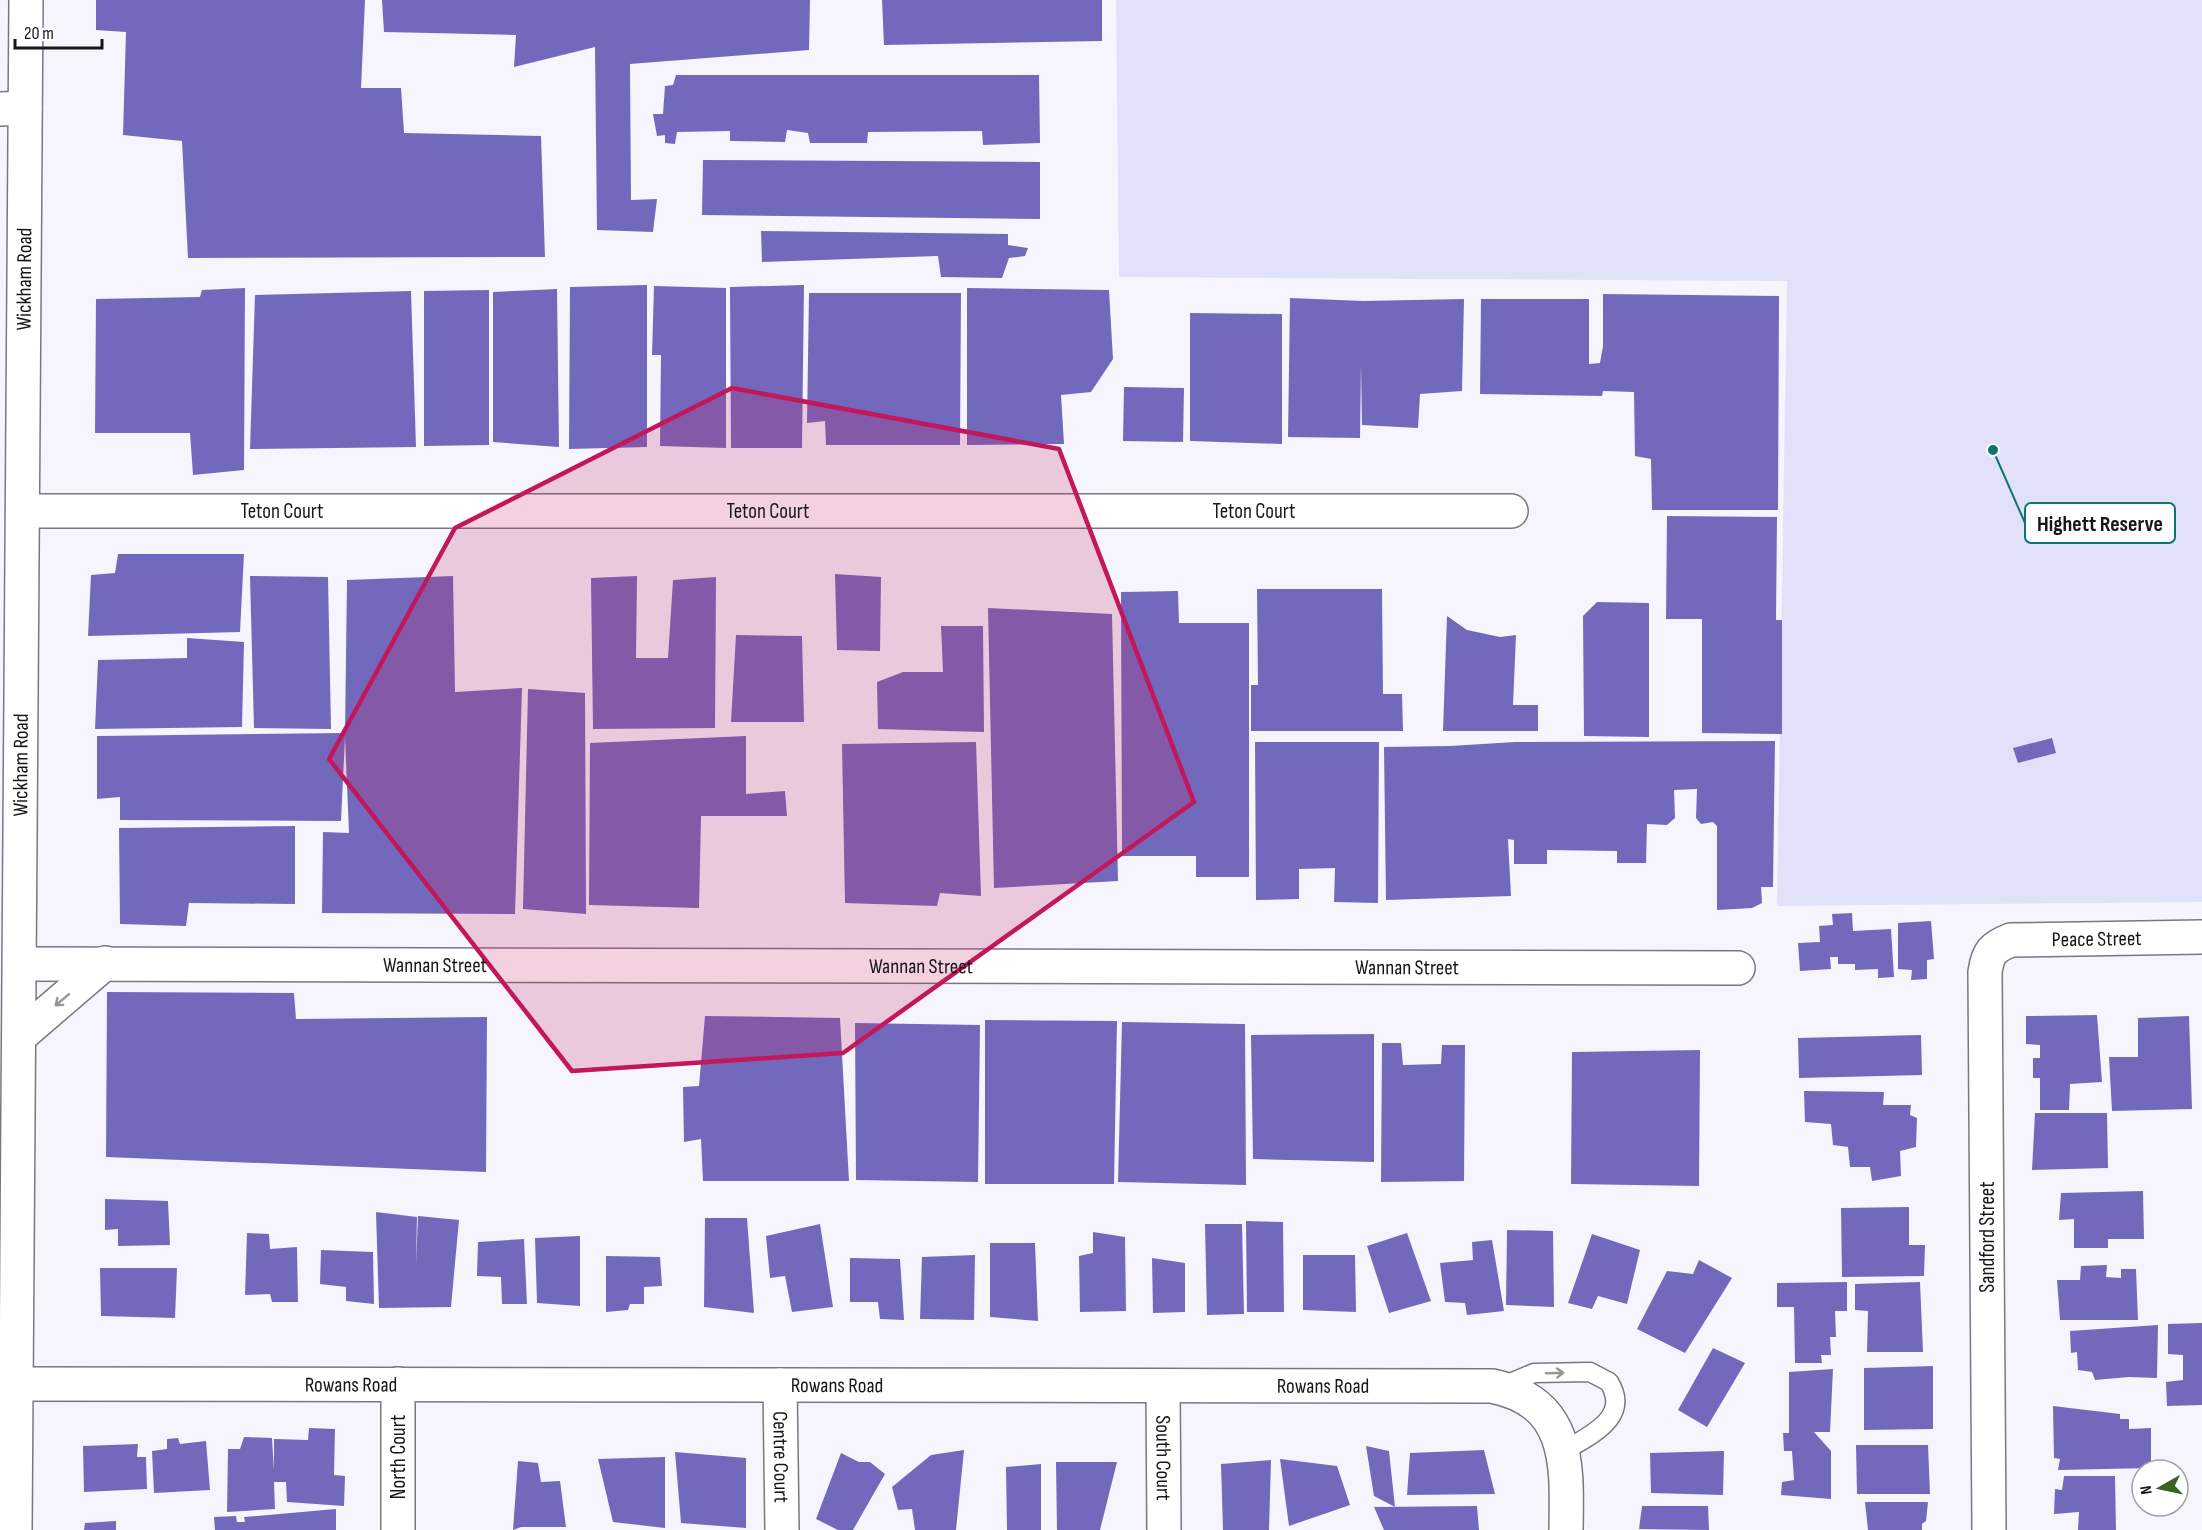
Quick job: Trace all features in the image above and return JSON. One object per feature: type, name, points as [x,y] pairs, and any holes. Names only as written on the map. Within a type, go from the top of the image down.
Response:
[{"type":"street","name":"Wickham Road","points":[[15,1530],[8,1384],[21,964],[11,603],[24,511],[12,109],[26,0]]},
{"type":"street","name":"Teton Court","points":[[24,511],[1511,511]]},
{"type":"street","name":"Peace Street","points":[[1995,946],[2011,940],[2035,938],[2202,937]]},
{"type":"street","name":"Sandford Street","points":[[1989,1530],[1985,972],[1987,957],[1995,946]]},
{"type":"street","points":[[20,1036],[105,963]]},
{"type":"street","name":"Wannan Street","points":[[21,964],[1738,968]]},
{"type":"street","name":"Rowans Road","points":[[8,1384],[1477,1385],[1500,1388],[1523,1396],[1535,1405],[1558,1434],[1566,1468],[1566,1530]]},
{"type":"street","name":"North Court","points":[[398,1384],[398,1530]]},
{"type":"street","name":"Centre Court","points":[[780,1385],[782,1530]]},
{"type":"street","name":"South Court","points":[[1163,1386],[1164,1530]]},
{"type":"lane","points":[[1500,1388],[1534,1373],[1590,1372],[1609,1382],[1616,1402],[1614,1413],[1598,1430],[1564,1452]]},
{"type":"highlighted area","points":[[732,388],[1059,449],[1194,802],[843,1053],[572,1071],[329,759],[455,528]]},
{"type":"shaded area","points":[[1116,0],[2202,0],[2202,902],[1777,906],[1787,281],[1119,277]]},
{"type":"building","points":[[96,0],[365,0],[361,88],[401,88],[404,133],[541,136],[545,257],[188,258],[182,141],[123,135],[126,32],[96,30]]},
{"type":"building","points":[[382,0],[810,0],[809,50],[630,64],[631,200],[657,199],[653,232],[597,230],[595,47],[514,67],[516,35],[384,32]]},
{"type":"building","points":[[882,0],[1102,0],[1102,41],[884,45]]},
{"type":"building","points":[[676,75],[1039,75],[1040,143],[983,145],[982,131],[868,132],[867,143],[810,143],[808,133],[787,130],[785,142],[730,141],[730,131],[677,132],[675,144],[665,143],[665,135],[657,136],[653,114],[663,114],[665,86],[673,85]]},
{"type":"building","points":[[703,160],[1040,162],[1040,219],[702,215]]},
{"type":"building","points":[[761,231],[1008,234],[1008,245],[1028,248],[1025,256],[1009,258],[1002,278],[941,277],[938,256],[762,262]]},
{"type":"building","points":[[647,285],[647,447],[569,449],[570,287]]},
{"type":"building","points":[[804,285],[802,448],[731,448],[730,287]]},
{"type":"building","points":[[654,286],[726,288],[726,448],[660,446],[661,355],[652,355]]},
{"type":"building","points":[[245,288],[244,470],[193,475],[190,433],[95,433],[96,299],[200,297],[202,290]]},
{"type":"building","points":[[967,288],[1109,290],[1113,359],[1091,392],[1061,395],[1064,444],[967,445]]},
{"type":"building","points":[[557,289],[559,447],[493,442],[493,292]]},
{"type":"building","points":[[489,290],[489,445],[424,446],[424,291]]},
{"type":"building","points":[[411,291],[416,447],[250,449],[255,295]]},
{"type":"building","points":[[809,293],[961,293],[960,445],[826,445],[825,421],[807,423]]},
{"type":"building","points":[[1603,294],[1779,296],[1778,510],[1652,510],[1651,459],[1635,456],[1634,392],[1603,391],[1602,396],[1480,394],[1481,299],[1589,299],[1589,364],[1600,363],[1603,346]]},
{"type":"building","points":[[1290,298],[1363,301],[1464,299],[1462,391],[1420,394],[1418,428],[1362,425],[1361,365],[1360,438],[1288,437]]},
{"type":"building","points":[[1190,313],[1282,314],[1282,444],[1190,441]]},
{"type":"building","points":[[1124,387],[1184,388],[1183,442],[1123,441]]},
{"type":"building","points":[[1667,516],[1777,517],[1776,620],[1782,620],[1782,734],[1702,733],[1702,619],[1666,619]]},
{"type":"building","points":[[118,554],[244,554],[240,632],[88,636],[91,575],[115,573]]},
{"type":"building","points":[[835,574],[881,577],[880,651],[837,650]]},
{"type":"building","points":[[250,576],[328,577],[331,729],[254,728]]},
{"type":"building","points":[[453,576],[455,692],[522,688],[515,914],[322,913],[323,832],[349,833],[345,737],[341,821],[120,820],[120,797],[97,799],[97,736],[345,733],[347,580]]},
{"type":"building","points":[[637,576],[636,658],[668,658],[673,580],[716,577],[715,728],[593,729],[591,578]]},
{"type":"building","points":[[1257,589],[1382,589],[1383,694],[1402,694],[1403,731],[1251,731],[1251,685],[1258,685]]},
{"type":"building","points":[[1178,591],[1179,623],[1249,623],[1249,877],[1196,877],[1196,856],[1122,856],[1121,592]]},
{"type":"building","points":[[1597,602],[1649,603],[1649,737],[1584,736],[1583,616]]},
{"type":"building","points":[[988,608],[1112,614],[1118,881],[994,888]]},
{"type":"building","points":[[1447,616],[1467,630],[1500,637],[1516,635],[1513,705],[1538,705],[1538,731],[1443,731]]},
{"type":"building","points":[[941,626],[983,626],[984,732],[878,729],[877,682],[903,672],[943,672]]},
{"type":"building","points":[[736,635],[802,636],[804,722],[731,722]]},
{"type":"building","points":[[187,638],[244,642],[242,727],[95,729],[98,660],[187,658]]},
{"type":"building","points":[[528,689],[585,693],[586,914],[523,909]]},
{"type":"building","points":[[746,736],[746,794],[785,791],[787,816],[701,816],[699,908],[589,905],[590,743]]},
{"type":"building","points":[[2052,738],[2056,753],[2018,763],[2013,748]]},
{"type":"building","points":[[1775,741],[1773,887],[1761,887],[1762,903],[1752,908],[1717,910],[1717,826],[1713,822],[1701,824],[1696,818],[1697,789],[1674,790],[1675,818],[1667,825],[1647,824],[1646,863],[1617,863],[1617,851],[1547,850],[1547,864],[1514,864],[1514,840],[1508,839],[1511,896],[1386,900],[1384,747],[1515,742]]},
{"type":"building","points":[[976,742],[981,896],[940,893],[937,906],[845,903],[842,744]]},
{"type":"building","points":[[1255,742],[1379,742],[1378,903],[1334,902],[1335,868],[1299,869],[1299,899],[1256,900]]},
{"type":"building","points":[[295,826],[295,904],[189,903],[186,926],[120,924],[119,828]]},
{"type":"building","points":[[1852,913],[1853,931],[1891,929],[1894,977],[1878,978],[1878,969],[1855,970],[1855,964],[1838,964],[1838,957],[1830,957],[1831,969],[1800,971],[1798,943],[1820,942],[1819,926],[1833,925],[1832,914]]},
{"type":"building","points":[[1931,921],[1934,959],[1927,960],[1927,979],[1911,980],[1912,970],[1898,969],[1898,923]]},
{"type":"building","points":[[107,992],[294,993],[296,1019],[487,1017],[486,1172],[106,1157]]},
{"type":"building","points":[[2097,1015],[2102,1082],[2070,1084],[2069,1110],[2040,1110],[2040,1078],[2033,1078],[2033,1058],[2040,1058],[2040,1045],[2026,1044],[2026,1016]]},
{"type":"building","points":[[705,1016],[840,1018],[849,1181],[703,1181],[701,1139],[684,1142],[683,1087],[699,1086]]},
{"type":"building","points":[[2189,1016],[2192,1109],[2112,1111],[2109,1057],[2138,1057],[2138,1018]]},
{"type":"building","points":[[985,1020],[1117,1021],[1114,1184],[985,1184]]},
{"type":"building","points":[[1122,1022],[1245,1024],[1246,1185],[1118,1182]]},
{"type":"building","points":[[855,1023],[980,1025],[978,1182],[856,1180]]},
{"type":"building","points":[[1374,1034],[1374,1162],[1253,1159],[1251,1035]]},
{"type":"building","points":[[1921,1035],[1922,1075],[1799,1078],[1798,1038]]},
{"type":"building","points":[[1382,1043],[1401,1043],[1403,1065],[1441,1064],[1442,1045],[1465,1045],[1464,1181],[1381,1182]]},
{"type":"building","points":[[1700,1050],[1699,1186],[1571,1184],[1572,1052]]},
{"type":"building","points":[[1804,1091],[1884,1092],[1883,1105],[1911,1105],[1910,1115],[1917,1118],[1916,1147],[1900,1151],[1901,1176],[1872,1181],[1870,1167],[1850,1167],[1848,1147],[1833,1145],[1831,1124],[1805,1122]]},
{"type":"building","points":[[2035,1113],[2107,1113],[2108,1168],[2032,1170]]},
{"type":"building","points":[[2143,1191],[2144,1239],[2108,1239],[2108,1248],[2074,1248],[2074,1219],[2059,1220],[2061,1193]]},
{"type":"building","points":[[105,1199],[168,1201],[170,1245],[118,1246],[118,1229],[105,1230]]},
{"type":"building","points":[[1909,1207],[1909,1245],[1925,1245],[1924,1276],[1842,1277],[1841,1208]]},
{"type":"building","points":[[376,1212],[417,1217],[416,1266],[418,1216],[459,1220],[451,1307],[379,1308]]},
{"type":"building","points":[[705,1218],[747,1218],[754,1313],[704,1307]]},
{"type":"building","points":[[1246,1221],[1283,1222],[1284,1312],[1247,1312]]},
{"type":"building","points":[[820,1224],[833,1307],[792,1312],[785,1276],[770,1278],[766,1236]]},
{"type":"building","points":[[1205,1224],[1242,1224],[1244,1314],[1207,1315]]},
{"type":"building","points":[[1507,1230],[1553,1231],[1554,1307],[1506,1305]]},
{"type":"building","points":[[1093,1232],[1125,1237],[1126,1311],[1080,1312],[1079,1256],[1093,1253]]},
{"type":"building","points":[[247,1233],[269,1234],[270,1249],[297,1247],[298,1302],[272,1302],[270,1294],[245,1295]]},
{"type":"building","points":[[1407,1233],[1431,1301],[1389,1313],[1367,1246]]},
{"type":"building","points":[[1592,1234],[1640,1250],[1627,1304],[1598,1296],[1592,1309],[1568,1303]]},
{"type":"building","points":[[580,1236],[580,1306],[537,1303],[535,1238]]},
{"type":"building","points":[[524,1239],[527,1304],[502,1304],[501,1277],[477,1276],[478,1242]]},
{"type":"building","points":[[1492,1240],[1504,1311],[1467,1315],[1465,1303],[1445,1302],[1440,1263],[1473,1260],[1472,1242]]},
{"type":"building","points":[[990,1243],[1035,1243],[1038,1321],[990,1317]]},
{"type":"building","points":[[321,1250],[373,1252],[374,1304],[346,1301],[346,1287],[320,1284]]},
{"type":"building","points":[[975,1255],[974,1320],[920,1319],[922,1257]]},
{"type":"building","points":[[1303,1255],[1355,1255],[1356,1312],[1303,1310]]},
{"type":"building","points":[[606,1256],[660,1257],[662,1286],[644,1287],[644,1304],[630,1304],[628,1310],[606,1312]]},
{"type":"building","points":[[850,1258],[900,1259],[904,1320],[880,1319],[878,1302],[850,1302]]},
{"type":"building","points":[[1152,1258],[1185,1263],[1185,1312],[1153,1313]]},
{"type":"building","points":[[1699,1260],[1732,1278],[1685,1353],[1637,1329],[1667,1271],[1693,1274]]},
{"type":"building","points":[[2107,1265],[2106,1277],[2121,1278],[2121,1269],[2136,1269],[2138,1320],[2060,1320],[2057,1280],[2080,1280],[2081,1266]]},
{"type":"building","points":[[100,1268],[177,1268],[175,1318],[101,1316]]},
{"type":"building","points":[[1847,1282],[1847,1311],[1835,1311],[1836,1337],[1830,1337],[1831,1355],[1821,1355],[1822,1363],[1795,1363],[1794,1307],[1777,1307],[1777,1283]]},
{"type":"building","points":[[1920,1282],[1923,1352],[1867,1352],[1868,1311],[1855,1310],[1855,1284]]},
{"type":"building","points":[[2202,1323],[2202,1405],[2167,1406],[2166,1382],[2183,1380],[2183,1355],[2168,1354],[2168,1324]]},
{"type":"building","points":[[2158,1325],[2157,1378],[2129,1377],[2095,1380],[2092,1372],[2078,1370],[2077,1352],[2071,1353],[2070,1331]]},
{"type":"building","points":[[1713,1348],[1745,1363],[1707,1427],[1678,1410]]},
{"type":"building","points":[[1933,1366],[1933,1429],[1864,1430],[1864,1368]]},
{"type":"building","points":[[1833,1369],[1830,1432],[1814,1432],[1831,1451],[1831,1499],[1781,1495],[1782,1482],[1794,1480],[1792,1451],[1784,1451],[1783,1433],[1789,1433],[1789,1372]]},
{"type":"building","points":[[2053,1406],[2120,1414],[2120,1419],[2129,1419],[2129,1429],[2151,1428],[2151,1458],[2130,1458],[2130,1468],[2058,1470],[2060,1459],[2054,1458]]},
{"type":"building","points":[[309,1428],[335,1429],[334,1475],[345,1476],[344,1506],[287,1502],[286,1482],[274,1482],[275,1509],[227,1512],[228,1449],[240,1449],[244,1437],[272,1438],[274,1470],[274,1439],[308,1440]]},
{"type":"building","points":[[178,1438],[180,1444],[206,1441],[210,1490],[154,1493],[152,1451],[167,1449],[167,1439]]},
{"type":"building","points":[[138,1444],[137,1457],[146,1457],[147,1489],[84,1492],[83,1446]]},
{"type":"building","points":[[1856,1445],[1928,1445],[1930,1494],[1857,1494]]},
{"type":"building","points":[[1366,1446],[1389,1451],[1395,1507],[1374,1496]]},
{"type":"building","points":[[964,1450],[956,1530],[915,1530],[912,1509],[898,1510],[892,1487],[931,1455]]},
{"type":"building","points":[[1484,1450],[1495,1494],[1407,1495],[1410,1453]]},
{"type":"building","points":[[1724,1451],[1723,1495],[1651,1493],[1650,1453]]},
{"type":"building","points":[[675,1452],[746,1458],[746,1528],[681,1523]]},
{"type":"building","points":[[841,1453],[859,1462],[870,1462],[885,1474],[853,1530],[838,1530],[816,1519]]},
{"type":"building","points":[[665,1457],[665,1528],[613,1522],[598,1459]]},
{"type":"building","points":[[1280,1459],[1337,1466],[1350,1505],[1289,1526]]},
{"type":"building","points":[[1271,1460],[1269,1530],[1223,1530],[1221,1464]]},
{"type":"building","points":[[518,1461],[538,1463],[541,1482],[560,1481],[566,1527],[521,1527],[513,1530]]},
{"type":"building","points":[[1056,1462],[1117,1462],[1100,1530],[1057,1530]]},
{"type":"building","points":[[1041,1464],[1041,1530],[1007,1530],[1006,1467]]},
{"type":"building","points":[[2064,1476],[2115,1476],[2116,1530],[2078,1530],[2079,1512],[2054,1514],[2055,1489],[2062,1490]]},
{"type":"building","points":[[1865,1502],[1928,1502],[1926,1521],[1922,1524],[1922,1530],[1868,1530]]},
{"type":"building","points":[[1477,1506],[1479,1530],[1384,1530],[1374,1507]]},
{"type":"building","points":[[1642,1506],[1708,1506],[1709,1530],[1639,1529]]},
{"type":"building","points":[[336,1509],[336,1530],[215,1530],[214,1517],[236,1516],[237,1522],[245,1522],[244,1517]]},
{"type":"building","points":[[116,1521],[116,1530],[84,1530],[85,1523]]},
{"type":"place","name":"Highett Reserve","points":[[1993,450]]}]
